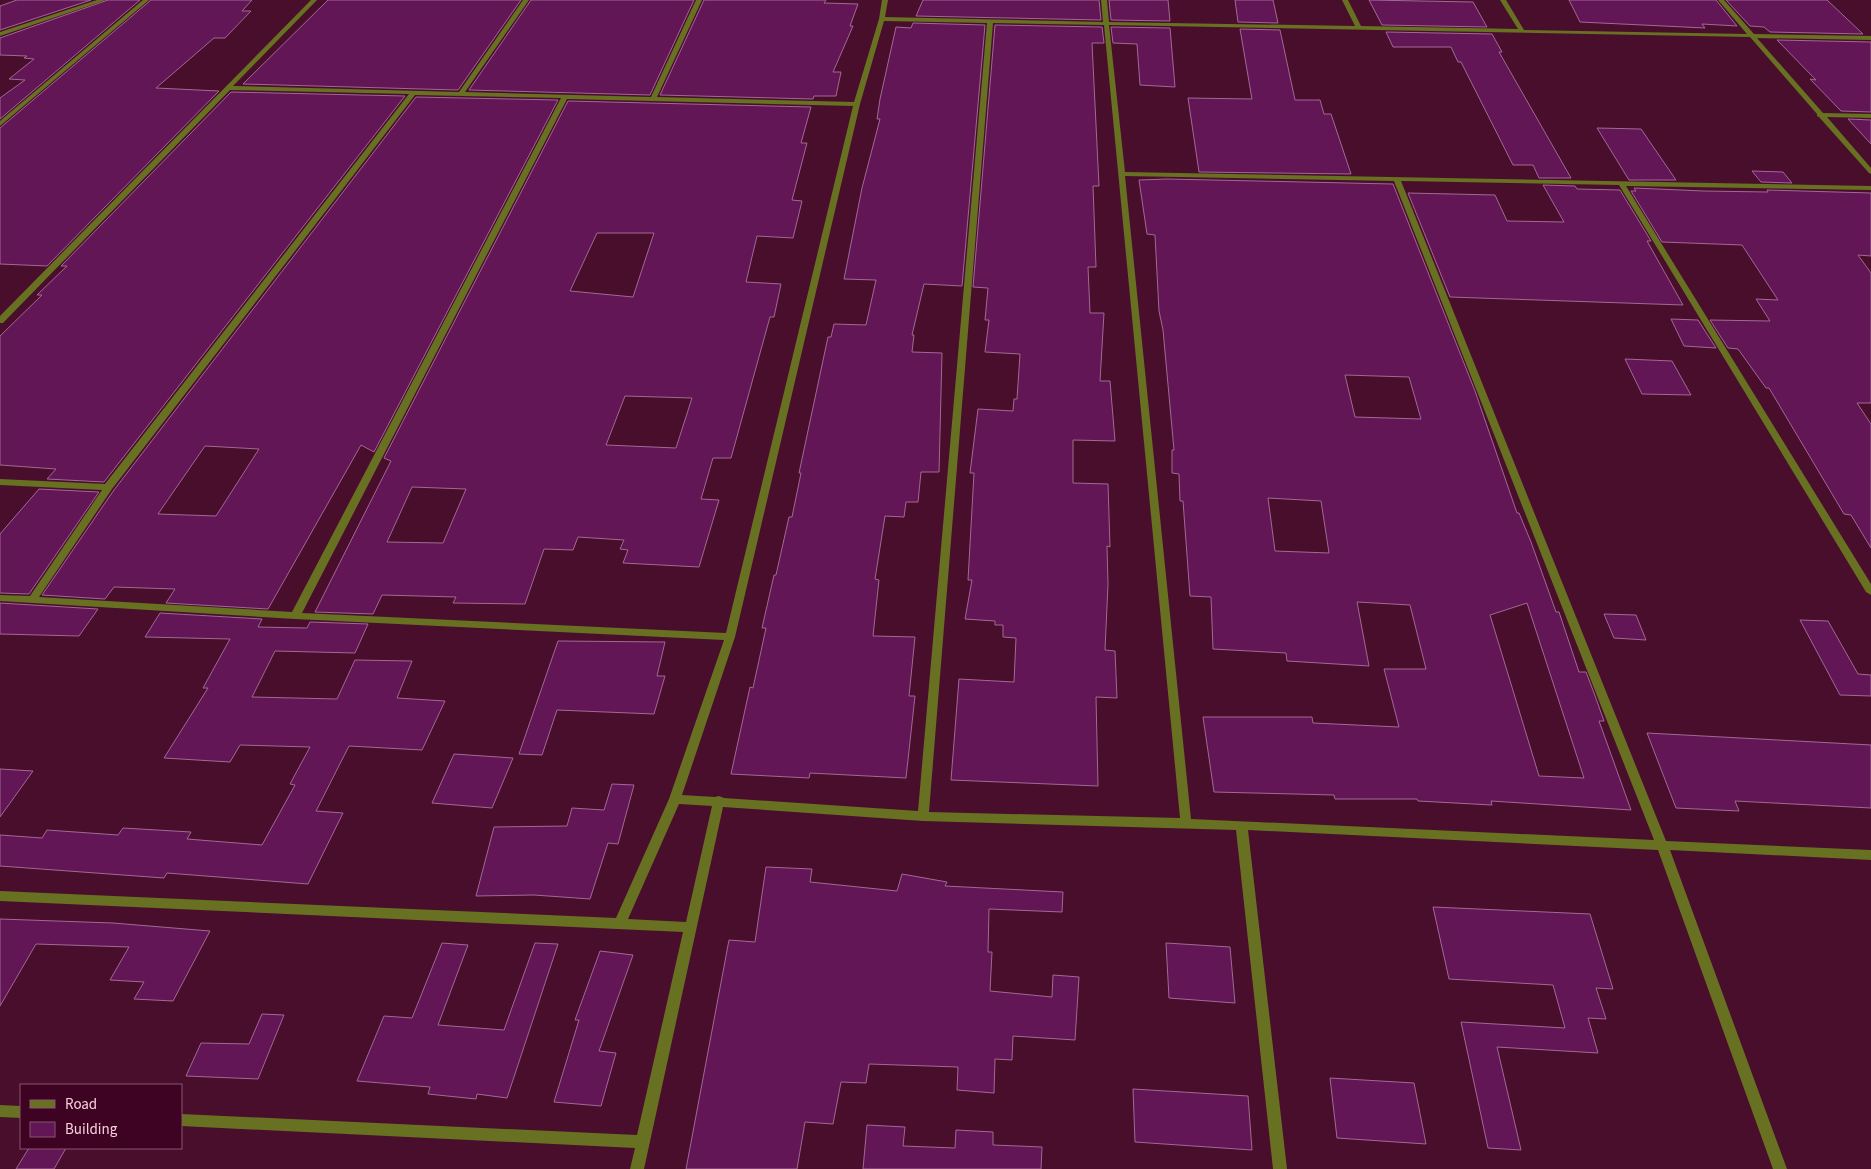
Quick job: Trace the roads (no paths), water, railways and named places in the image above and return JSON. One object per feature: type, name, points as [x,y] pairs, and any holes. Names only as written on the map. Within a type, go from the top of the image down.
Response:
[{"type":"street","points":[[0,34],[103,0]]},
{"type":"street","points":[[0,124],[146,0]]},
{"type":"street","points":[[0,321],[314,0]]},
{"type":"street","points":[[461,94],[526,0]]},
{"type":"street","points":[[653,99],[699,0]]},
{"type":"street","points":[[620,924],[675,799],[730,637],[857,104],[882,19],[885,0]]},
{"type":"street","points":[[1104,0],[1186,823]]},
{"type":"street","points":[[1345,0],[1358,27]]},
{"type":"street","points":[[1503,0],[1522,31]]},
{"type":"street","points":[[1721,0],[1754,36],[1819,115],[1871,172]]},
{"type":"street","points":[[882,19],[1871,38]]},
{"type":"street","points":[[923,816],[990,20]]},
{"type":"street","points":[[9,26],[17,28]]},
{"type":"street","points":[[228,88],[857,104]]},
{"type":"street","points":[[34,599],[108,487],[413,93]]},
{"type":"street","points":[[295,616],[565,97]]},
{"type":"street","points":[[1819,115],[1871,116]]},
{"type":"street","points":[[1121,174],[1871,188]]},
{"type":"street","points":[[1396,179],[1662,845],[1780,1169]]},
{"type":"street","points":[[1621,183],[1871,592]]},
{"type":"street","points":[[0,482],[108,487]]},
{"type":"street","points":[[0,598],[295,616],[730,637]]},
{"type":"street","points":[[675,799],[719,800],[923,816],[1241,825],[1871,855]]},
{"type":"street","points":[[636,1169],[719,800]]},
{"type":"street","points":[[1241,825],[1280,1169]]},
{"type":"street","points":[[0,896],[690,927]]},
{"type":"street","points":[[0,1111],[20,1112]]},
{"type":"street","points":[[182,1120],[643,1142]]}]
